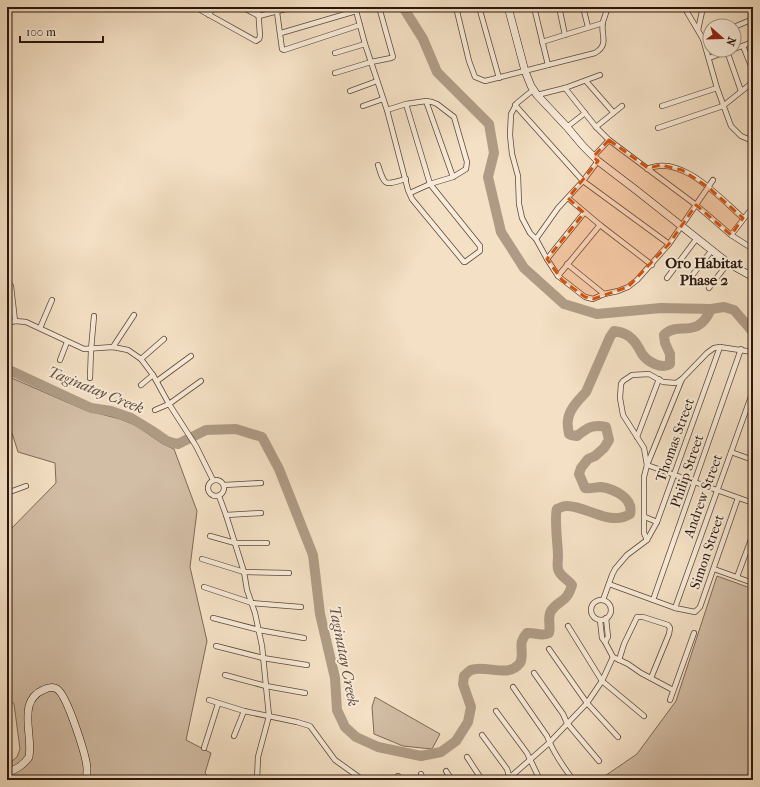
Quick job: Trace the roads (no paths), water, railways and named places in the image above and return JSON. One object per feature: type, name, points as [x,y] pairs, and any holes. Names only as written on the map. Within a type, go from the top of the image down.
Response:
[{"type":"street","points":[[195,7],[256,41],[260,36],[258,7]]},
{"type":"street","points":[[209,15],[213,7]]},
{"type":"street","points":[[242,7],[259,16],[293,7]]},
{"type":"street","points":[[336,73],[371,62],[394,57],[379,7]]},
{"type":"street","points":[[456,7],[469,60],[475,77],[485,81],[595,53],[600,50],[604,40],[603,23],[607,7]]},
{"type":"street","points":[[479,7],[498,78]]},
{"type":"street","points":[[508,7],[525,71],[535,92],[595,159],[728,263],[753,277]]},
{"type":"street","points":[[534,7],[548,65]]},
{"type":"street","points":[[559,7],[565,35]]},
{"type":"street","points":[[583,7],[588,27]]},
{"type":"street","points":[[684,7],[702,37]]},
{"type":"street","points":[[698,30],[703,7]]},
{"type":"street","points":[[281,33],[356,9],[365,44],[387,110],[412,199],[464,262],[467,262],[480,251],[480,246],[430,184],[406,104]]},
{"type":"street","points":[[277,12],[282,49],[286,50],[360,25]]},
{"type":"street","points":[[742,23],[753,18]]},
{"type":"street","points":[[542,42],[603,23]]},
{"type":"street","points":[[753,42],[743,46],[753,71]]},
{"type":"street","points":[[335,53],[365,44]]},
{"type":"street","points":[[709,58],[723,106],[733,129],[753,142]]},
{"type":"street","points":[[733,58],[741,91]]},
{"type":"street","points":[[600,76],[565,88],[535,92],[522,98],[515,106],[511,114],[510,134],[512,154],[518,176],[519,204],[522,218],[558,276],[585,297],[590,299],[604,294],[618,292],[628,287],[652,265],[669,244],[713,180]]},
{"type":"street","points":[[350,91],[377,81]]},
{"type":"street","points":[[586,81],[613,112]]},
{"type":"street","points":[[658,128],[723,106],[753,82]]},
{"type":"street","points":[[565,88],[596,127],[609,140],[696,205],[731,235],[753,249]]},
{"type":"street","points":[[662,106],[717,88]]},
{"type":"street","points":[[363,106],[383,99]]},
{"type":"street","points":[[387,110],[406,104],[426,101],[432,102],[454,117],[467,162],[466,169],[453,177],[430,184],[410,193]]},
{"type":"street","points":[[426,101],[453,177]]},
{"type":"street","points":[[515,106],[583,181],[669,244]]},
{"type":"street","points":[[596,127],[622,106]]},
{"type":"street","points":[[567,126],[585,113]]},
{"type":"street","points":[[536,239],[558,208],[583,181],[595,159],[609,140]]},
{"type":"street","points":[[378,165],[383,180],[386,183],[389,184],[406,180]]},
{"type":"street","points":[[647,168],[661,165],[682,170],[708,187],[743,218]]},
{"type":"street","points":[[568,198],[584,213],[652,265]]},
{"type":"street","points":[[731,235],[753,207]]},
{"type":"street","points":[[547,259],[584,213]]},
{"type":"street","points":[[558,276],[600,225]]},
{"type":"street","points":[[667,278],[697,238]]},
{"type":"street","points":[[687,282],[712,250]]},
{"type":"street","points":[[709,288],[728,263]]},
{"type":"street","points":[[567,264],[604,294]]},
{"type":"street","points":[[11,286],[15,321]]},
{"type":"street","points":[[40,328],[52,300]]},
{"type":"street","points":[[113,348],[134,315]]},
{"type":"street","points":[[90,378],[94,316]]},
{"type":"street","points":[[7,324],[15,321],[26,322],[84,349],[91,350],[113,348],[128,350],[141,359],[157,381],[169,404],[196,446],[213,480]]},
{"type":"street","points":[[141,359],[164,339]]},
{"type":"street","points":[[60,360],[67,342]]},
{"type":"street","points":[[647,465],[644,448],[622,415],[620,398],[621,384],[626,378],[649,374],[663,382],[676,383],[714,348],[720,346],[753,352]]},
{"type":"street","name":"Thomas Street","points":[[647,540],[657,522],[720,346]]},
{"type":"street","name":"Philip Street","points":[[653,600],[741,349]]},
{"type":"street","points":[[157,381],[191,356]]},
{"type":"street","points":[[141,385],[153,375]]},
{"type":"street","points":[[604,600],[612,575],[620,562],[647,540],[644,533],[644,477],[647,465],[682,379]]},
{"type":"street","points":[[637,436],[659,380]]},
{"type":"street","points":[[155,410],[169,404],[201,381]]},
{"type":"street","name":"Andrew Street","points":[[675,608],[716,490],[753,391]]},
{"type":"street","points":[[731,452],[753,459]]},
{"type":"street","points":[[647,465],[753,503]]},
{"type":"street","points":[[213,480],[218,480],[224,485],[261,483]]},
{"type":"street","points":[[213,480],[209,483],[208,491],[214,496],[219,496]]},
{"type":"street","points":[[219,496],[223,493],[224,485]]},
{"type":"street","points":[[7,493],[26,486]]},
{"type":"street","points":[[219,496],[244,572],[247,590],[259,630],[269,716],[258,757],[257,780]]},
{"type":"street","name":"Simon Street","points":[[675,608],[695,612],[700,607],[738,498]]},
{"type":"street","points":[[226,514],[262,513]]},
{"type":"street","points":[[645,517],[657,522]]},
{"type":"street","points":[[737,577],[753,534]]},
{"type":"street","points":[[210,536],[234,543],[267,543]]},
{"type":"street","points":[[202,559],[244,572],[289,573]]},
{"type":"street","points":[[714,569],[753,583]]},
{"type":"street","points":[[609,584],[675,608]]},
{"type":"street","points":[[204,587],[252,603],[301,607]]},
{"type":"street","points":[[597,600],[604,600],[609,603],[611,610],[609,616],[606,618],[600,620],[594,617],[592,608],[597,600]]},
{"type":"street","points":[[619,660],[624,644],[637,617],[643,617],[668,625],[670,628],[669,634],[651,678]]},
{"type":"street","points":[[213,618],[259,630],[304,638]]},
{"type":"street","points":[[605,642],[608,637],[606,618]]},
{"type":"street","points":[[600,620],[602,638],[613,657],[673,690]]},
{"type":"street","points":[[568,626],[602,681],[644,716]]},
{"type":"street","points":[[670,700],[694,633]]},
{"type":"street","points":[[216,646],[262,658],[307,665]]},
{"type":"street","points":[[549,649],[588,703],[618,738]]},
{"type":"street","points":[[509,779],[549,743],[588,703],[602,681],[613,657]]},
{"type":"street","points":[[534,673],[563,714],[567,723],[599,761]]},
{"type":"street","points":[[225,675],[266,686],[305,693]]},
{"type":"street","points":[[7,773],[19,768],[29,758],[28,712],[32,699],[40,691],[52,687],[62,693],[67,704],[85,755],[87,768],[86,780]]},
{"type":"street","points":[[513,688],[547,736],[549,743],[573,780]]},
{"type":"street","points":[[209,700],[244,711],[310,726],[336,760],[363,780]]},
{"type":"street","points":[[204,748],[218,704]]},
{"type":"street","points":[[234,736],[244,711]]},
{"type":"street","points":[[496,712],[527,753],[540,780]]},
{"type":"street","points":[[482,735],[507,769],[509,779]]},
{"type":"street","points":[[467,757],[482,780]]},
{"type":"street","points":[[446,771],[452,780]]},
{"type":"street","points":[[421,774],[423,780]]},
{"type":"waterway","points":[[403,7],[423,39],[437,72],[489,124],[494,153],[488,177],[501,232],[524,268],[564,304],[597,314],[661,308],[711,309],[724,307],[734,310],[753,332]]},
{"type":"waterway","name":"Taginatay Creek","points":[[7,369],[91,408],[111,411],[131,418],[167,441],[173,443],[178,444],[206,430],[236,429],[262,437],[279,469],[313,555],[320,614],[335,678],[337,710],[345,727],[356,737],[378,747],[421,756],[441,752],[456,741],[468,722],[471,707],[463,684],[464,676],[466,674],[471,670],[477,669],[503,671],[515,668],[520,663],[522,655],[522,641],[527,633],[543,635],[549,633],[549,616],[551,611],[568,595],[572,585],[560,574],[558,569],[556,532],[557,509],[565,506],[574,507],[614,518],[630,514],[629,503],[622,495],[601,487],[585,488],[579,474],[581,468],[588,459],[595,456],[604,448],[609,440],[606,427],[593,426],[577,436],[569,434],[568,427],[570,412],[586,392],[610,337],[614,331],[621,332],[629,336],[647,359],[654,364],[666,366],[670,364],[670,354],[665,343],[664,335],[675,329],[694,327],[700,324],[706,319],[711,309]]},
{"type":"district","name":"Oro Habitat Phase 2","points":[[704,272]]}]
